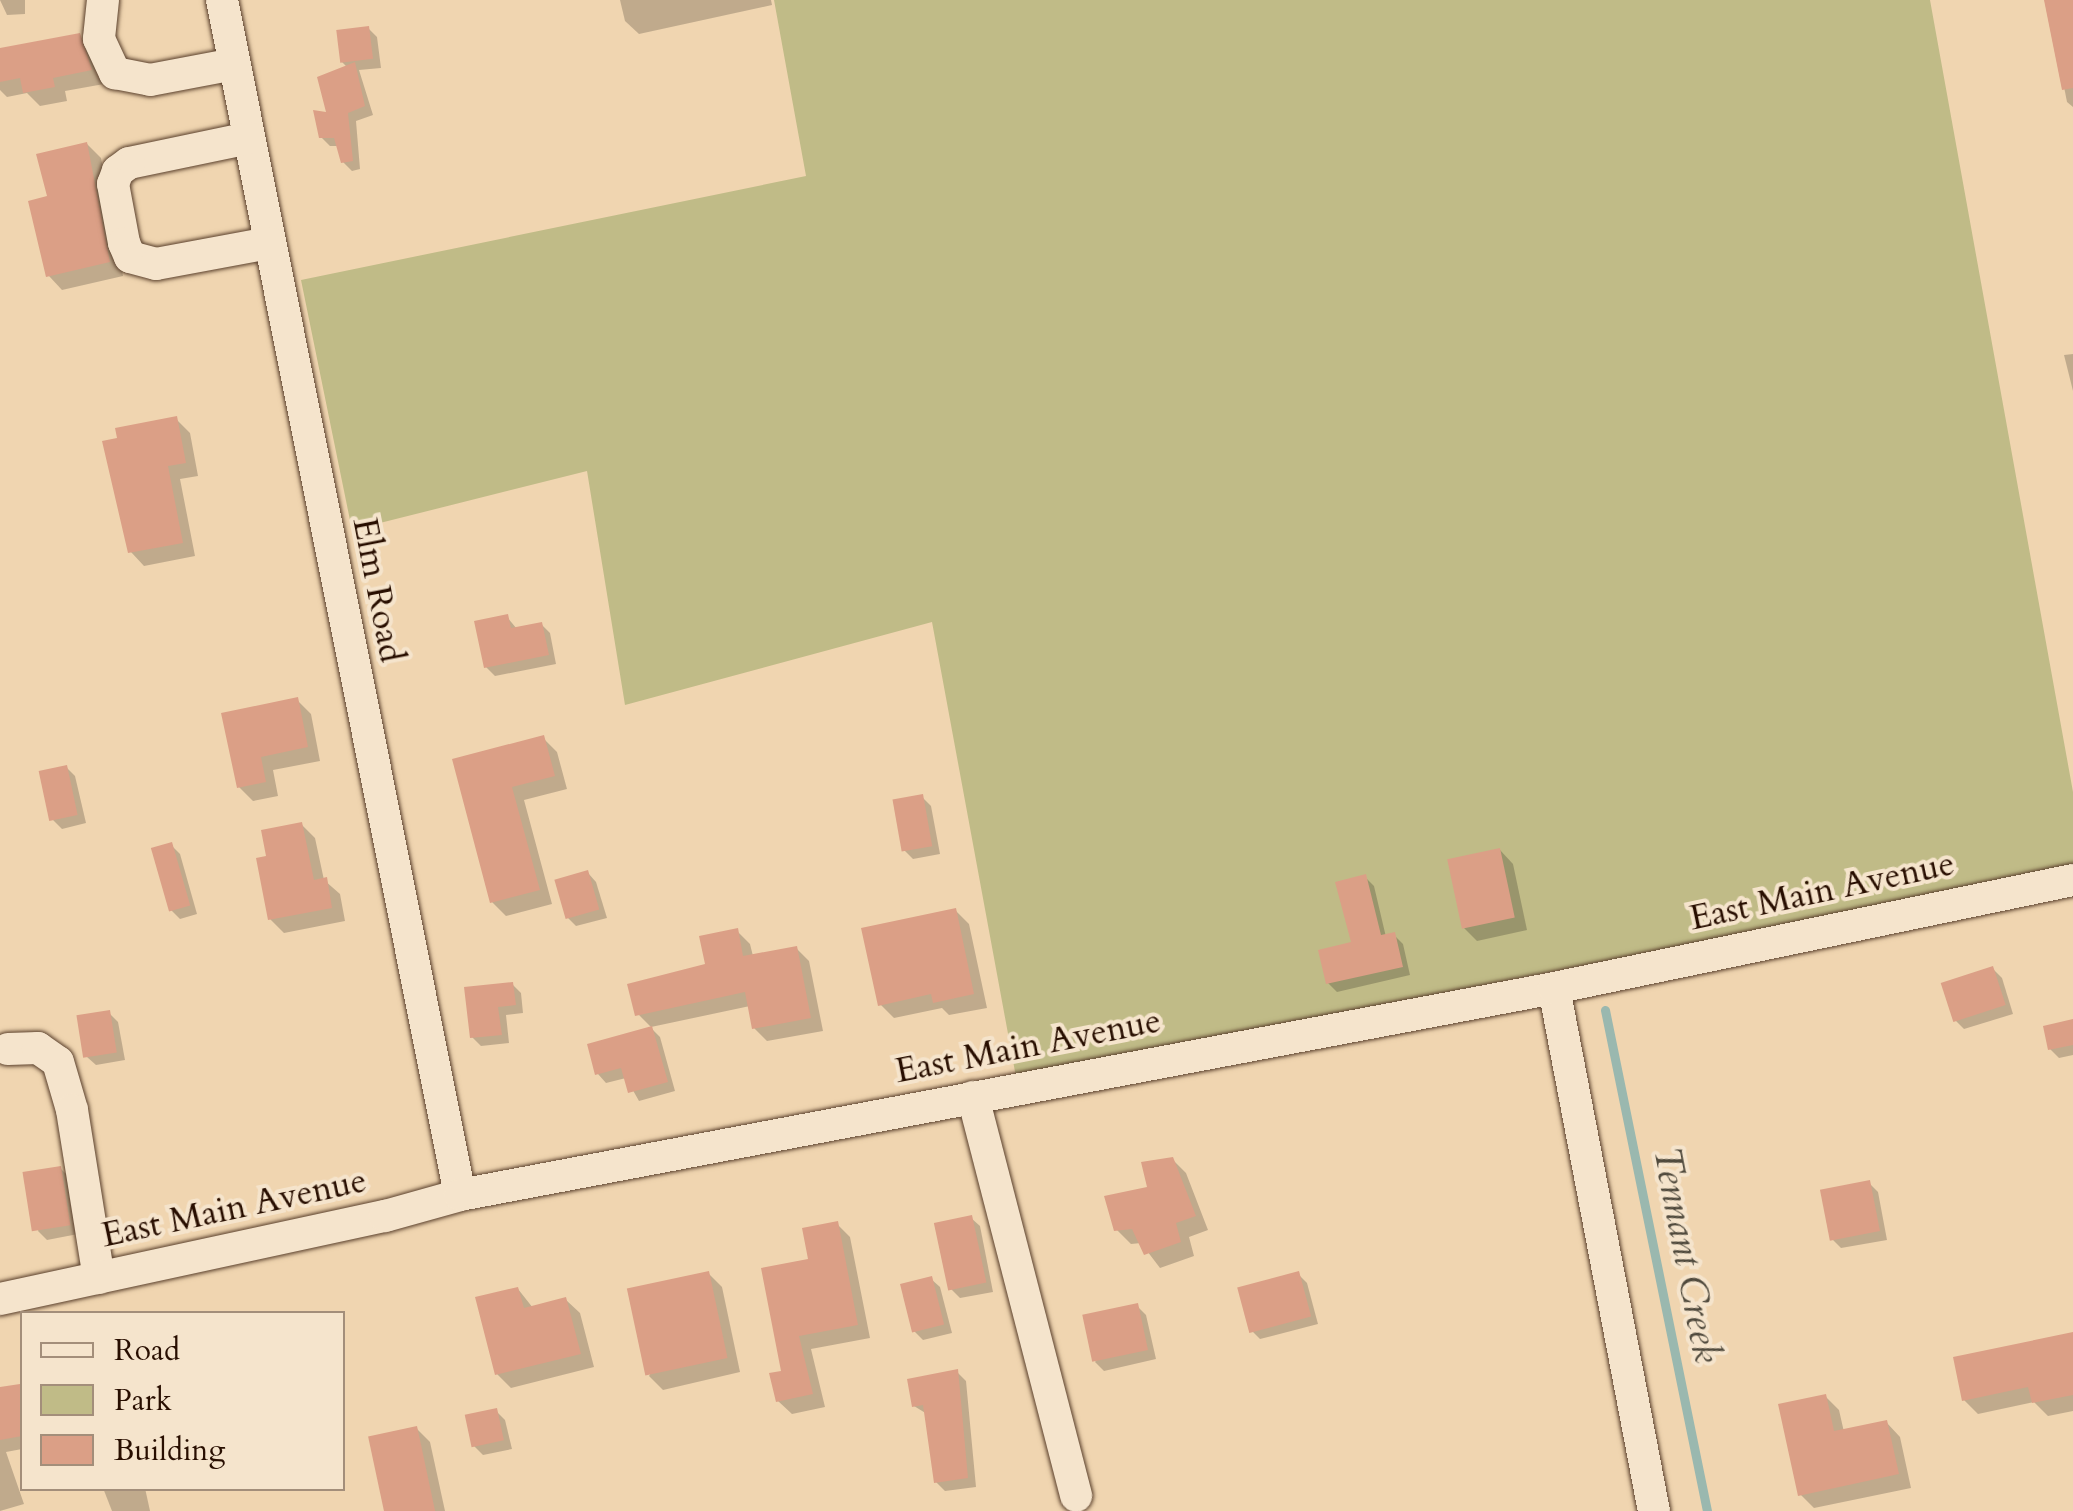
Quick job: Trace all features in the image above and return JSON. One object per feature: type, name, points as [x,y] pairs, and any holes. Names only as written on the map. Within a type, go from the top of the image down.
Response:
[{"type":"street","points":[[104,0],[99,39],[115,73],[150,80],[234,64]]},
{"type":"street","name":"Elm Road","points":[[222,0],[460,1194]]},
{"type":"street","points":[[249,138],[129,163],[118,171],[113,184],[124,243],[130,257],[156,264],[269,243]]},
{"type":"street","name":"East Main Avenue","points":[[0,1299],[385,1216],[460,1194],[1554,988],[2073,880]]},
{"type":"street","points":[[1554,988],[1654,1511]]},
{"type":"street","points":[[8,1050],[38,1048],[58,1062],[72,1110],[99,1278]]},
{"type":"street","points":[[973,1097],[1076,1496]]},
{"type":"green space","points":[[774,0],[1930,0],[2073,792],[2073,869],[1016,1077],[932,622],[625,705],[587,471],[352,530],[301,280],[806,176]]},
{"type":"building","points":[[2044,0],[2073,0],[2073,88],[2062,90]]},
{"type":"building","points":[[369,26],[373,59],[340,63],[336,30]]},
{"type":"building","points":[[80,33],[92,70],[53,78],[55,87],[23,93],[20,78],[0,82],[0,48]]},
{"type":"building","points":[[355,62],[365,106],[348,113],[353,161],[341,163],[334,138],[319,138],[313,110],[326,112],[317,77]]},
{"type":"building","points":[[87,142],[110,262],[46,277],[28,201],[47,196],[36,154]]},
{"type":"building","points":[[177,416],[186,463],[168,466],[183,543],[128,553],[102,441],[117,438],[115,428]]},
{"type":"building","points":[[508,614],[511,628],[542,622],[549,655],[484,668],[474,621]]},
{"type":"building","points":[[298,697],[308,747],[261,757],[266,782],[237,788],[221,713]]},
{"type":"building","points":[[544,735],[555,776],[512,787],[540,890],[490,903],[452,759]]},
{"type":"building","points":[[67,765],[78,815],[49,821],[39,771]]},
{"type":"building","points":[[923,794],[932,846],[902,852],[892,799]]},
{"type":"building","points":[[302,822],[314,880],[327,877],[332,908],[268,920],[256,858],[266,856],[261,830]]},
{"type":"building","points":[[172,842],[190,905],[169,912],[151,848]]},
{"type":"building","points":[[1500,848],[1515,917],[1462,929],[1447,859]]},
{"type":"building","points":[[588,870],[599,909],[566,919],[554,880]]},
{"type":"building","points":[[1366,874],[1381,935],[1395,932],[1403,967],[1326,984],[1318,950],[1351,942],[1335,882]]},
{"type":"building","points":[[956,908],[974,994],[933,1003],[931,994],[878,1006],[861,928]]},
{"type":"building","points":[[738,928],[743,956],[797,946],[811,1018],[752,1029],[745,992],[635,1016],[627,984],[705,964],[699,936]]},
{"type":"building","points":[[1993,966],[2006,1005],[1953,1022],[1941,983]]},
{"type":"building","points":[[513,982],[516,1005],[498,1007],[502,1035],[470,1038],[464,987]]},
{"type":"building","points":[[110,1010],[117,1052],[83,1058],[76,1015]]},
{"type":"building","points":[[2073,1019],[2073,1045],[2048,1050],[2043,1026]]},
{"type":"building","points":[[652,1026],[668,1082],[628,1093],[621,1068],[595,1075],[587,1044]]},
{"type":"building","points":[[1173,1157],[1196,1216],[1176,1223],[1181,1242],[1144,1255],[1132,1229],[1114,1231],[1104,1196],[1147,1187],[1141,1162]]},
{"type":"building","points":[[61,1166],[70,1225],[32,1231],[22,1172]]},
{"type":"building","points":[[1870,1180],[1880,1231],[1830,1241],[1820,1190]]},
{"type":"building","points":[[972,1215],[986,1282],[948,1291],[934,1223]]},
{"type":"building","points":[[838,1221],[858,1325],[799,1336],[813,1394],[776,1402],[769,1373],[781,1371],[761,1268],[808,1259],[802,1228]]},
{"type":"building","points":[[709,1271],[728,1358],[645,1376],[627,1288]]},
{"type":"building","points":[[1299,1271],[1311,1316],[1249,1333],[1237,1288]]},
{"type":"building","points":[[932,1276],[944,1325],[912,1332],[900,1284]]},
{"type":"building","points":[[518,1287],[524,1308],[566,1297],[581,1354],[495,1375],[475,1297]]},
{"type":"building","points":[[1138,1303],[1148,1350],[1092,1362],[1082,1315]]},
{"type":"building","points":[[2073,1332],[2073,1395],[2032,1403],[2028,1387],[1962,1401],[1953,1357]]},
{"type":"building","points":[[958,1369],[968,1478],[934,1483],[923,1405],[912,1407],[907,1379]]},
{"type":"building","points":[[20,1384],[20,1436],[0,1440],[0,1387]]},
{"type":"building","points":[[1826,1394],[1834,1431],[1887,1420],[1899,1474],[1798,1496],[1778,1404]]},
{"type":"building","points":[[497,1408],[504,1440],[472,1447],[465,1415]]},
{"type":"building","points":[[417,1426],[435,1511],[384,1511],[368,1436]]},
{"type":"waterway","name":"Tennant Creek","points":[[1605,1010],[1707,1511]]}]
